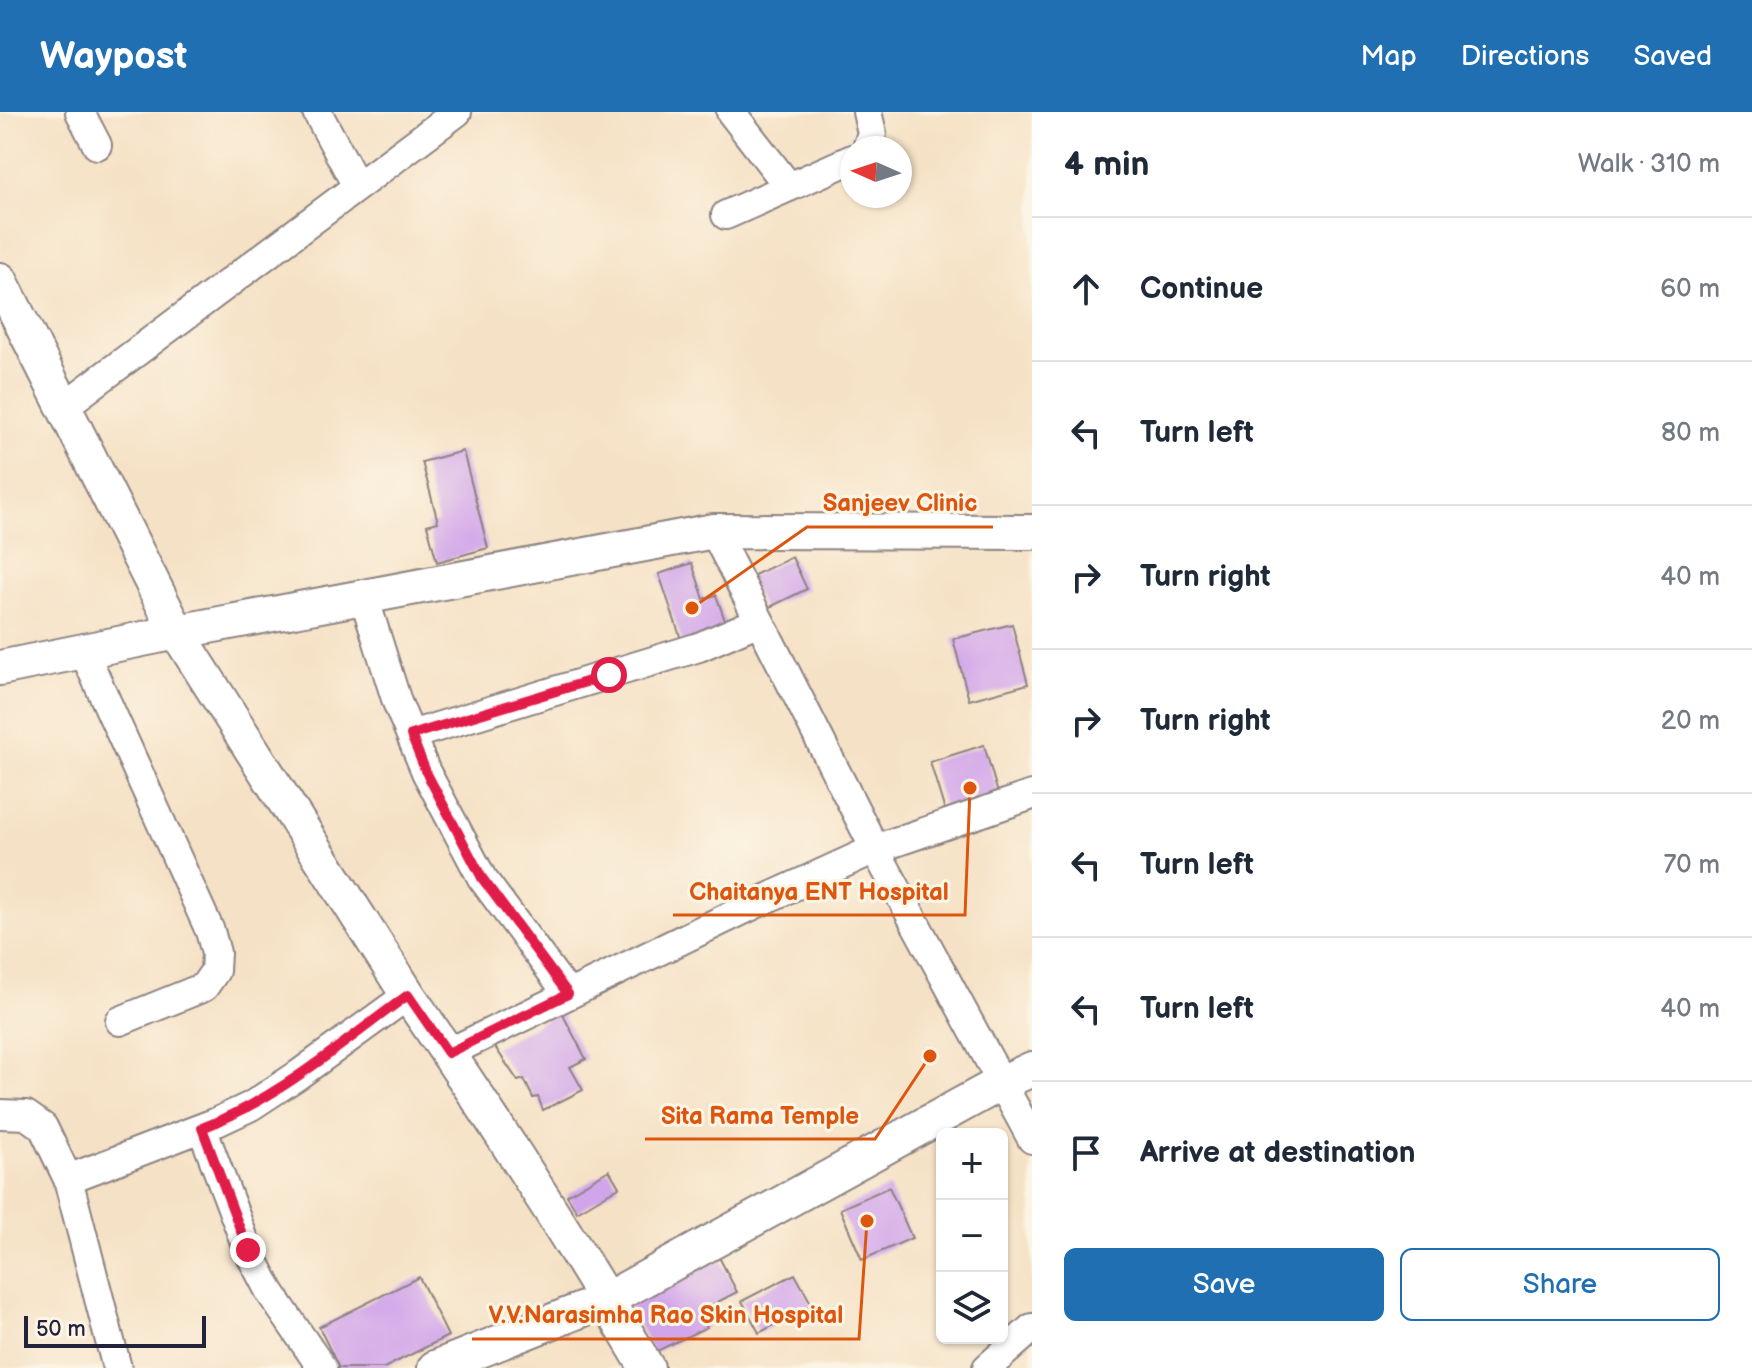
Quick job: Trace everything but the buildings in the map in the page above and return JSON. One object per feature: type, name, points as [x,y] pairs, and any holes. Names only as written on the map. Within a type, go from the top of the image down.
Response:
[{"type":"street","points":[[80,112],[97,145]]},
{"type":"street","points":[[317,112],[357,186]]},
{"type":"street","points":[[63,407],[457,112]]},
{"type":"street","points":[[731,112],[789,187]]},
{"type":"street","points":[[867,112],[871,136]]},
{"type":"street","points":[[726,215],[840,164]]},
{"type":"street","points":[[0,280],[177,632],[647,1368]]},
{"type":"street","points":[[0,668],[714,531],[1032,532]]},
{"type":"street","points":[[714,531],[875,849],[1032,1139]]},
{"type":"street","points":[[364,597],[397,702],[426,772],[482,878],[568,994]]},
{"type":"street","points":[[411,735],[699,647],[759,621]]},
{"type":"street","points":[[84,652],[210,931],[216,953],[215,971],[204,987],[120,1021]]},
{"type":"street","points":[[448,1053],[875,849],[1032,795]]},
{"type":"street","points":[[68,1179],[251,1106],[408,995]]},
{"type":"street","points":[[435,1368],[606,1300],[1001,1083],[1032,1069]]},
{"type":"street","points":[[0,1114],[26,1115],[43,1127],[68,1179],[117,1368]]},
{"type":"street","points":[[202,1128],[248,1250],[270,1292],[322,1368]]},
{"type":"street","points":[[987,1368],[1032,1328]]},
{"type":"place","name":"Sanjeev Clinic","points":[[692,608]]},
{"type":"place","name":"Chaitanya ENT Hospital","points":[[970,788]]},
{"type":"place","name":"Sita Rama Temple","points":[[930,1056]]},
{"type":"place","name":"V.V.Narasimha Rao Skin Hospital","points":[[867,1221]]},
{"type":"route","points":[[248,1250],[202,1128],[251,1106],[408,995],[448,1053],[568,994],[482,878],[426,772],[411,735],[609,675]]}]
